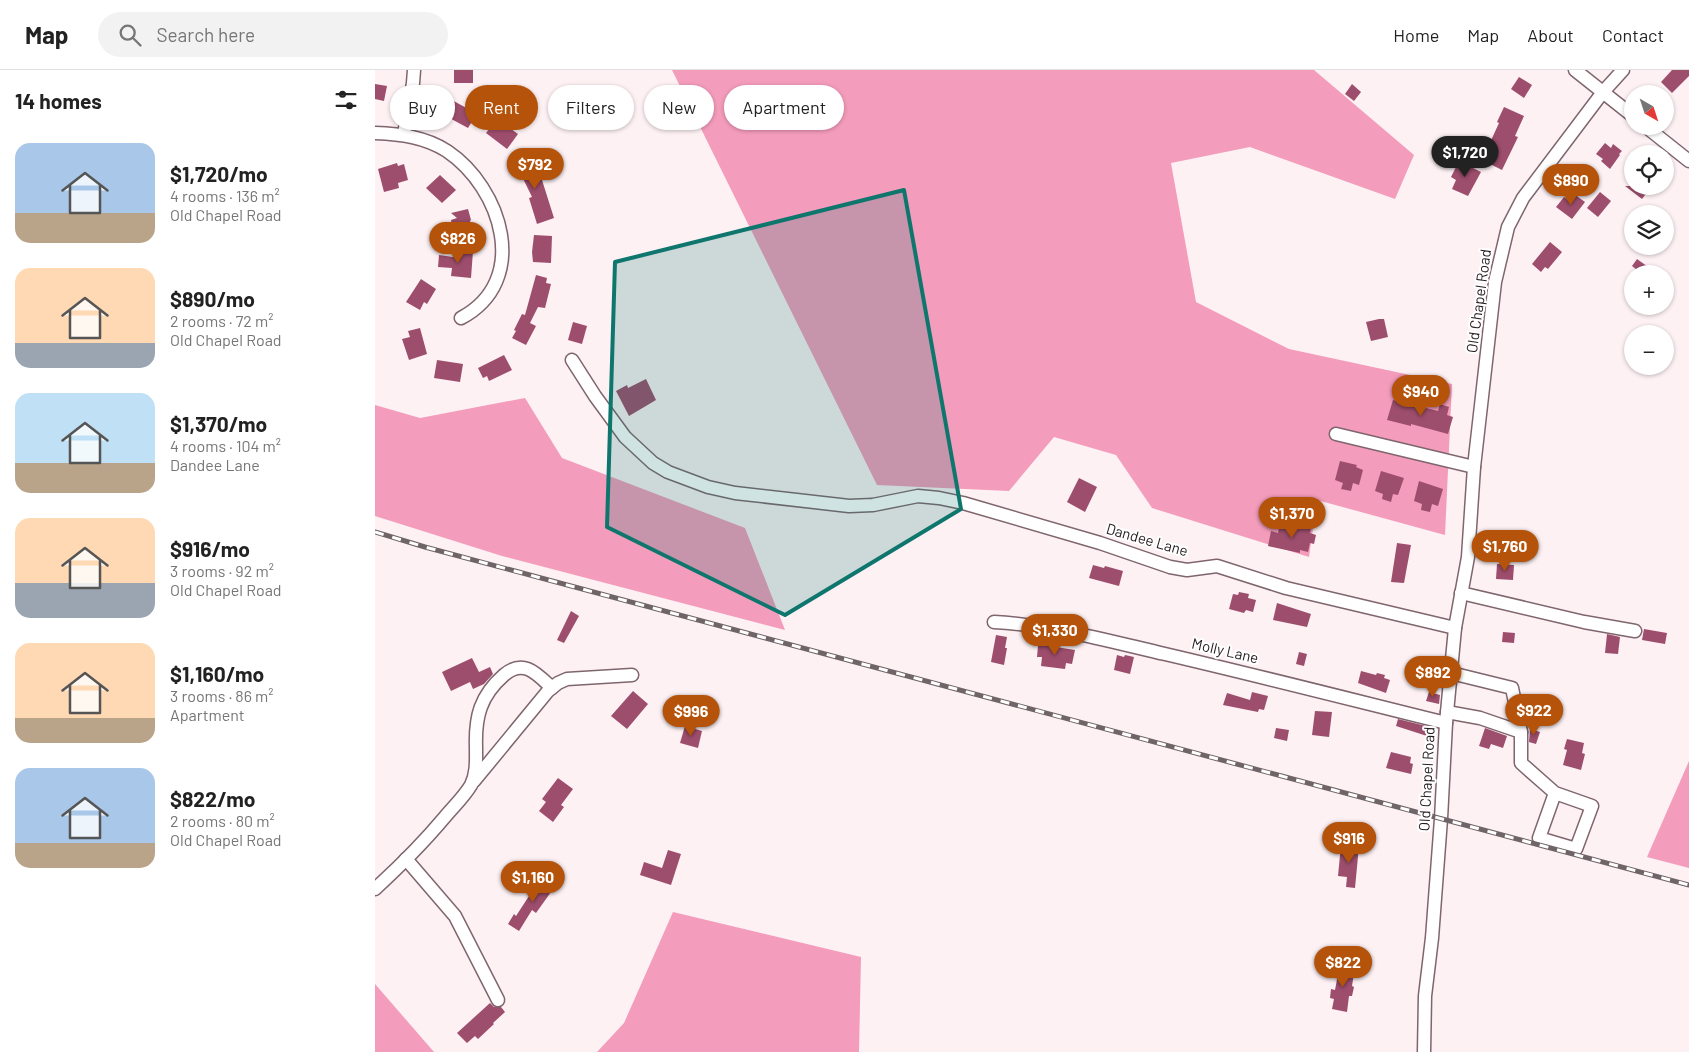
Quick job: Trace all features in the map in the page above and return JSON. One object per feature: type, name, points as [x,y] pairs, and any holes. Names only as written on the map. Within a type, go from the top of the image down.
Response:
[{"type":"street","points":[[404,134],[414,70]]},
{"type":"street","points":[[1575,70],[1624,109]]},
{"type":"street","name":"Old Chapel Road","points":[[1424,1052],[1425,996],[1432,938],[1455,628],[1467,557],[1474,467],[1495,282],[1508,227],[1524,196],[1603,92],[1623,70]]},
{"type":"street","points":[[375,133],[404,134],[433,144],[456,158],[483,188],[497,214],[502,240],[499,275],[488,298],[478,308],[461,318]]},
{"type":"street","points":[[1656,135],[1689,161]]},
{"type":"street","name":"Dandee Lane","points":[[572,360],[595,396],[625,436],[653,463],[668,472],[708,487],[735,493],[849,506],[873,505],[918,496],[963,503],[1100,543],[1170,567],[1187,570],[1217,566],[1286,588],[1455,628]]},
{"type":"street","points":[[1335,434],[1474,467]]},
{"type":"street","points":[[1461,593],[1584,622],[1635,631]]},
{"type":"street","name":"Molly Lane","points":[[994,622],[1046,627],[1447,717],[1480,718],[1521,732]]},
{"type":"street","points":[[471,785],[475,773],[477,715],[482,702],[489,692],[508,672],[515,668],[523,667],[531,671],[551,688]]},
{"type":"street","points":[[1451,673],[1512,688],[1521,732],[1521,763],[1555,793],[1593,806],[1576,849],[1539,838],[1555,793]]},
{"type":"street","points":[[375,889],[425,840],[457,804],[551,688],[567,679],[632,675]]},
{"type":"street","points":[[406,858],[455,916],[498,1000]]},
{"type":"highlighted area","points":[[904,190],[961,509],[785,615],[607,527],[615,262]]},
{"type":"shaded area","points":[[672,70],[1314,70],[1414,155],[1395,199],[1250,147],[1171,163],[1196,302],[1289,349],[1452,384],[1445,535],[1317,500],[1309,557],[1152,508],[1116,455],[1054,437],[1009,491],[877,485],[702,130],[714,130],[714,85],[679,85]]},
{"type":"shaded area","points":[[525,398],[562,458],[745,528],[785,630],[502,556],[375,516],[375,405],[420,418]]},
{"type":"shaded area","points":[[1689,761],[1689,868],[1647,857]]},
{"type":"shaded area","points":[[673,912],[861,957],[859,1052],[597,1052],[624,1023]]},
{"type":"shaded area","points":[[375,984],[434,1052],[375,1052]]},
{"type":"building","points":[[454,70],[473,70],[473,83],[454,83]]},
{"type":"building","points":[[1672,70],[1689,70],[1689,76],[1674,91],[1674,85],[1664,85],[1661,82]]},
{"type":"building","points":[[1519,77],[1532,85],[1524,98],[1511,89]]},
{"type":"building","points":[[375,84],[387,86],[384,101],[375,99]]},
{"type":"building","points":[[1352,84],[1361,92],[1354,101],[1345,94]]},
{"type":"building","points":[[455,102],[465,107],[465,126],[455,121]]},
{"type":"building","points":[[1504,107],[1524,116],[1515,136],[1518,137],[1502,170],[1482,160],[1499,123],[1497,122]]},
{"type":"building","points":[[488,130],[512,130],[518,134],[507,149],[486,133]]},
{"type":"building","points":[[1605,143],[1611,148],[1613,144],[1622,151],[1610,169],[1601,161],[1603,159],[1596,154]]},
{"type":"building","points":[[524,154],[526,159],[530,157],[542,180],[554,218],[537,224],[529,198],[532,197],[514,160]]},
{"type":"building","points":[[1459,161],[1481,172],[1468,196],[1452,189],[1456,180],[1451,177]]},
{"type":"building","points":[[397,163],[398,166],[404,164],[408,180],[398,183],[399,188],[384,192],[378,169]]},
{"type":"building","points":[[440,175],[456,190],[442,203],[426,188]]},
{"type":"building","points":[[1600,192],[1611,201],[1598,217],[1587,208]]},
{"type":"building","points":[[1574,194],[1585,202],[1572,219],[1556,207],[1564,197],[1569,201]]},
{"type":"building","points":[[1637,195],[1645,195],[1642,199]]},
{"type":"building","points":[[468,209],[471,220],[471,228],[469,228],[471,236],[455,240],[451,220],[457,218],[451,213]]},
{"type":"building","points":[[534,235],[552,236],[551,263],[533,262]]},
{"type":"building","points":[[1550,242],[1562,252],[1548,269],[1545,267],[1541,272],[1532,264]]},
{"type":"building","points":[[458,249],[473,251],[471,278],[451,276],[452,268],[438,267],[439,255],[453,257],[453,254],[459,255]]},
{"type":"building","points":[[1637,259],[1645,265],[1633,265]]},
{"type":"building","points":[[536,275],[547,278],[546,283],[551,284],[545,308],[538,307],[530,323],[536,326],[526,345],[512,338],[522,314],[525,315]]},
{"type":"building","points":[[421,279],[436,289],[427,304],[424,302],[420,310],[406,302]]},
{"type":"building","points":[[1384,319],[1388,337],[1371,341],[1366,322]]},
{"type":"building","points":[[573,322],[587,326],[582,344],[568,340]]},
{"type":"building","points":[[420,328],[427,354],[409,360],[402,339],[410,337],[408,331]]},
{"type":"building","points":[[504,355],[512,370],[489,381],[487,376],[483,378],[478,368]]},
{"type":"building","points":[[437,360],[463,364],[460,382],[434,378]]},
{"type":"building","points":[[646,379],[656,400],[629,416],[616,391],[627,385],[628,388]]},
{"type":"building","points":[[1393,400],[1438,411],[1440,404],[1449,407],[1447,415],[1453,417],[1448,434],[1387,420]]},
{"type":"building","points":[[1340,461],[1357,465],[1356,467],[1363,470],[1359,485],[1353,483],[1351,491],[1341,489],[1343,483],[1335,480]]},
{"type":"building","points":[[1381,471],[1404,478],[1398,495],[1393,494],[1391,502],[1382,499],[1383,494],[1375,491]]},
{"type":"building","points":[[1079,478],[1097,487],[1085,512],[1067,502]]},
{"type":"building","points":[[1419,481],[1443,489],[1438,506],[1432,504],[1430,512],[1421,510],[1422,504],[1414,501]]},
{"type":"building","points":[[1285,524],[1311,529],[1310,533],[1316,535],[1314,544],[1310,543],[1308,552],[1300,550],[1300,553],[1268,546],[1271,531],[1278,533],[1279,528],[1284,529]]},
{"type":"building","points":[[1397,543],[1411,545],[1404,583],[1391,582]]},
{"type":"building","points":[[1497,564],[1514,565],[1513,580],[1496,579]]},
{"type":"building","points":[[1093,565],[1123,571],[1119,586],[1089,578]]},
{"type":"building","points":[[1239,592],[1249,594],[1248,598],[1256,600],[1253,612],[1246,610],[1244,613],[1229,609],[1233,594],[1238,595]]},
{"type":"building","points":[[1277,603],[1311,614],[1307,627],[1273,620]]},
{"type":"building","points":[[571,611],[579,616],[564,643],[557,640]]},
{"type":"building","points":[[1644,629],[1667,633],[1665,644],[1642,640]]},
{"type":"building","points":[[1503,632],[1515,633],[1514,643],[1502,642]]},
{"type":"building","points":[[1607,634],[1620,637],[1618,654],[1605,653]]},
{"type":"building","points":[[996,635],[1007,637],[1004,665],[991,662]]},
{"type":"building","points":[[1043,642],[1057,644],[1056,647],[1075,650],[1072,664],[1066,663],[1065,669],[1041,666],[1042,657],[1037,657],[1038,646],[1042,646]]},
{"type":"building","points":[[1299,652],[1307,654],[1304,666],[1296,664]]},
{"type":"building","points":[[1117,655],[1134,657],[1130,674],[1114,670]]},
{"type":"building","points":[[472,658],[479,672],[490,667],[493,674],[484,684],[473,689],[470,682],[451,691],[442,672]]},
{"type":"building","points":[[1361,671],[1385,675],[1384,678],[1390,680],[1386,693],[1358,683]]},
{"type":"building","points":[[633,691],[648,704],[627,729],[611,716]]},
{"type":"building","points":[[1252,692],[1268,696],[1264,710],[1259,709],[1258,712],[1223,705],[1227,693],[1250,700]]},
{"type":"building","points":[[1429,692],[1440,695],[1439,704],[1426,701]]},
{"type":"building","points":[[1315,711],[1332,712],[1329,737],[1312,735]]},
{"type":"building","points":[[1398,719],[1430,727],[1427,736],[1396,726]]},
{"type":"building","points":[[685,726],[702,731],[698,748],[680,743]]},
{"type":"building","points":[[1276,728],[1289,730],[1287,741],[1274,738]]},
{"type":"building","points":[[1485,728],[1507,736],[1503,748],[1491,744],[1489,749],[1479,746]]},
{"type":"building","points":[[1530,729],[1540,732],[1536,744],[1529,742]]},
{"type":"building","points":[[1567,739],[1584,743],[1582,753],[1585,754],[1581,770],[1563,765],[1567,750],[1564,749]]},
{"type":"building","points":[[1391,752],[1411,757],[1410,763],[1413,764],[1411,774],[1386,768]]},
{"type":"building","points":[[558,778],[573,789],[561,805],[564,807],[553,822],[539,811],[546,802],[542,799]]},
{"type":"building","points":[[1341,845],[1359,846],[1355,888],[1346,887],[1347,877],[1338,876]]},
{"type":"building","points":[[668,850],[681,854],[671,885],[640,875],[644,862],[662,868]]},
{"type":"building","points":[[542,876],[556,885],[536,913],[532,910],[519,931],[508,924],[514,914],[516,916]]},
{"type":"building","points":[[1340,964],[1355,967],[1352,986],[1354,987],[1352,996],[1349,996],[1347,1012],[1332,1009],[1334,999],[1330,998],[1331,989],[1335,990]]},
{"type":"building","points":[[490,1003],[494,1007],[501,1007],[505,1012],[478,1039],[475,1036],[467,1043],[457,1033]]},
{"type":"railway","points":[[375,532],[425,547],[1689,885]]}]
